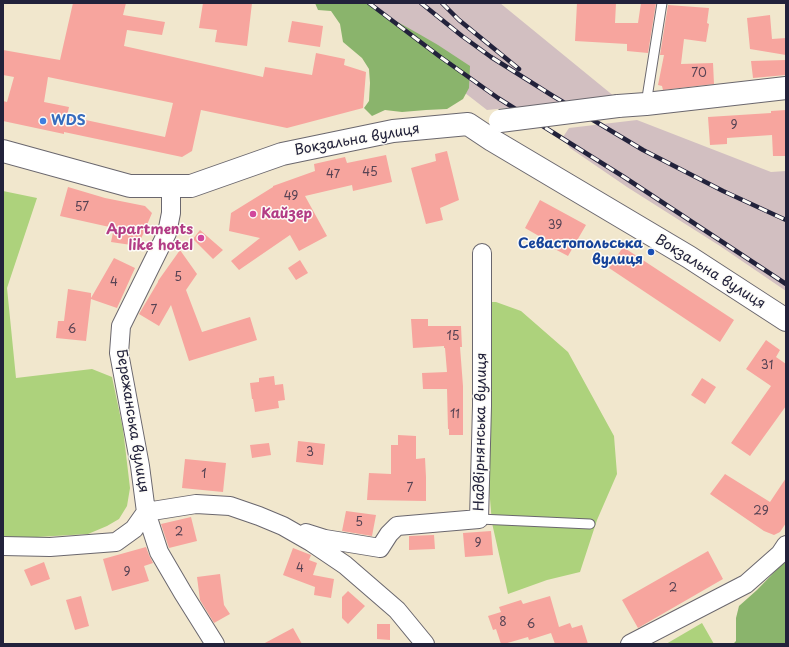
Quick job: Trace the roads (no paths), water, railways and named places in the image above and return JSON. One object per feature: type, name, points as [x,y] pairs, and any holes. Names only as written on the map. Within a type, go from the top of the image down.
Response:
[{"type":"main road","points":[[468,124],[786,88]]},
{"type":"main road","name":"Вокзальна вулиця","points":[[3,151],[130,186],[191,186],[282,154],[393,131],[468,124],[689,257],[786,320]]},
{"type":"street","name":"Бережанська вулиця","points":[[3,546],[50,547],[116,542],[134,529],[146,512],[140,466],[119,353],[121,326],[167,233],[171,213],[171,186]]},
{"type":"street","name":"Надвірнянська вулиця","points":[[282,526],[325,539],[380,548],[389,534],[397,526],[480,518],[482,253]]},
{"type":"street","name":"Надвірнянська вулиця","points":[[146,512],[196,504],[230,506],[282,526],[311,542],[345,565],[397,610],[425,644]]},
{"type":"street","points":[[146,512],[160,552],[183,593],[215,644]]},
{"type":"street","points":[[630,644],[746,584],[780,554],[786,545]]},
{"type":"lane","points":[[646,104],[662,3]]},
{"type":"lane","points":[[480,518],[590,524]]},
{"type":"railway","points":[[369,3],[498,98],[624,177],[786,284]]},
{"type":"railway","points":[[421,3],[491,57],[643,150],[723,191],[786,220]]},
{"type":"railway","points":[[442,3],[459,20],[519,69]]},
{"type":"place","name":"WDS","points":[[43,121]]},
{"type":"place","name":"Кайзер","points":[[253,214]]},
{"type":"place","name":"Apartments like hotel","points":[[201,238]]},
{"type":"place","name":"Севастопольська вулиця","points":[[651,252]]}]
